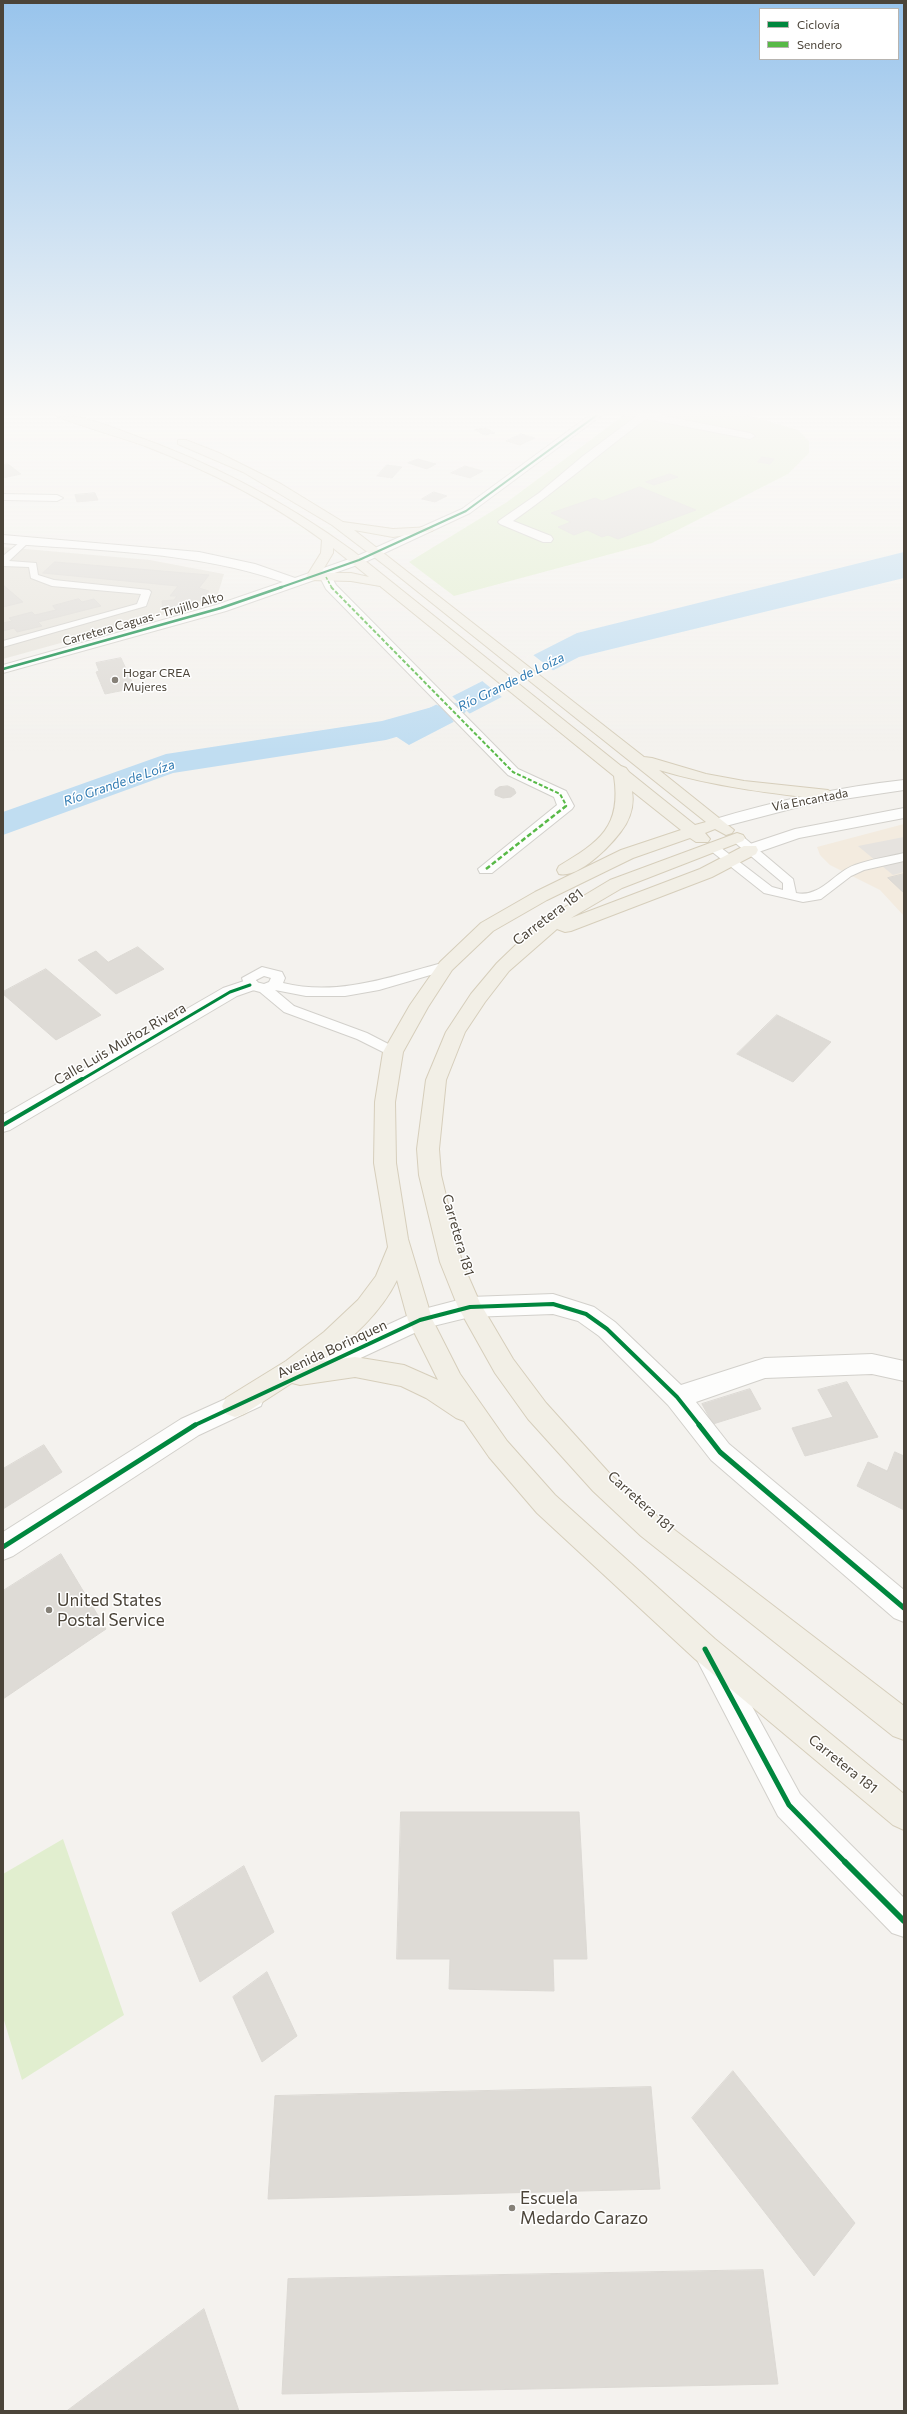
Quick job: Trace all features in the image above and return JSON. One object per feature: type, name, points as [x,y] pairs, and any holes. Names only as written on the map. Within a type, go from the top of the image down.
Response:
[{"type":"main road","points":[[312,528],[359,560],[396,593],[621,771],[720,854],[750,850]]},
{"type":"main road","points":[[345,528],[378,551],[420,587],[736,838]]},
{"type":"main road","points":[[366,528],[393,533],[428,529]]},
{"type":"main road","points":[[312,577],[327,553],[328,538]]},
{"type":"main road","points":[[312,577],[362,578],[384,583]]},
{"type":"main road","points":[[632,754],[722,782],[828,795]]},
{"type":"main road","points":[[487,927],[520,897],[580,861],[610,836],[621,818],[625,802],[621,771]]},
{"type":"main road","name":"Carretera 181","points":[[718,823],[627,854],[596,867],[487,927],[446,966],[419,1005],[393,1052],[386,1102],[385,1163],[399,1247],[420,1320],[451,1381],[498,1449],[546,1504],[705,1649],[904,1814]]},
{"type":"main road","name":"Carretera 181","points":[[736,838],[720,854],[616,884],[561,917],[529,942],[503,967],[478,998],[456,1032],[436,1080],[428,1150],[430,1176],[451,1262],[470,1307],[504,1366],[536,1411],[602,1483],[650,1527],[904,1725]]},
{"type":"main road","points":[[235,1406],[306,1360],[352,1322],[382,1288],[399,1247]]},
{"type":"main road","points":[[300,1376],[355,1367],[404,1376],[435,1390],[477,1418]]},
{"type":"street","name":"Carretera Caguas - Trujillo Alto","points":[[3,669],[212,610],[297,583],[359,560],[431,528]]},
{"type":"street","points":[[518,528],[547,539]]},
{"type":"street","points":[[3,539],[199,556],[236,564],[297,583]]},
{"type":"street","points":[[212,610],[234,598],[244,589],[245,581],[236,564]]},
{"type":"street","points":[[326,577],[330,586],[524,782],[541,785],[560,794],[566,806],[486,869]]},
{"type":"street","name":"Vía Encantada","points":[[718,823],[770,808],[828,795],[904,785]]},
{"type":"street","points":[[750,850],[808,831],[904,813]]},
{"type":"street","name":"Calle Luis Muñoz Rivera","points":[[3,1125],[230,992],[263,986]]},
{"type":"street","name":"Avenida Borinquen","points":[[3,1547],[190,1427],[420,1320],[470,1307],[553,1304],[586,1314],[607,1328],[677,1397],[720,1452],[904,1608]]},
{"type":"street","points":[[677,1397],[765,1368],[872,1364],[904,1372]]},
{"type":"street","points":[[705,1649],[789,1805],[904,1921]]},
{"type":"lane","points":[[3,562],[25,541]]},
{"type":"lane","points":[[3,562],[33,565],[34,576],[52,583],[146,592],[141,606],[3,644]]},
{"type":"lane","points":[[736,838],[789,882],[790,894]]},
{"type":"lane","points":[[720,854],[768,890],[803,898],[817,896],[847,873],[878,862],[904,857]]},
{"type":"lane","points":[[263,986],[312,993],[341,991],[401,979],[446,966]]},
{"type":"lane","points":[[263,986],[289,1009],[362,1036],[393,1052]]},
{"type":"shaded area","points":[[3,547],[150,560],[224,574],[216,600],[3,659]]},
{"type":"shaded area","points":[[904,824],[904,916],[880,890],[830,865],[820,855],[817,847]]},
{"type":"shaded area","points":[[904,837],[904,872],[893,875],[858,846]]},
{"type":"green space","points":[[465,528],[682,528],[652,543],[454,596],[409,562]]},
{"type":"green space","points":[[63,1839],[124,2015],[22,2080],[3,2017],[3,1874]]},
{"type":"water","points":[[904,552],[904,578],[579,657],[409,745],[386,730],[577,633]]},
{"type":"pier","points":[[532,654],[555,672],[503,698],[481,680]]},
{"type":"pier","points":[[451,695],[471,715],[455,723],[435,703]]},
{"type":"building","points":[[559,528],[649,528],[618,539],[608,535],[602,537],[587,530],[574,535]]},
{"type":"building","points":[[55,562],[209,575],[199,588],[209,591],[193,607],[163,610],[162,601],[174,600],[177,596],[170,596],[178,586],[43,573]]},
{"type":"building","points":[[3,585],[23,602],[3,607]]},
{"type":"building","points":[[79,599],[82,602],[94,599],[101,606],[38,622],[42,626],[17,632],[14,628],[3,631],[3,623],[12,621],[9,618],[32,612],[35,615],[56,610],[53,606]]},
{"type":"building","name":"Hogar CREA Mujeres","points":[[121,658],[135,688],[105,694],[96,672],[99,671],[96,663]]},
{"type":"building","points":[[508,786],[514,789],[516,793],[511,797],[503,798],[495,795],[495,790],[499,787]]},
{"type":"building","points":[[904,874],[904,893],[888,878]]},
{"type":"building","points":[[138,947],[164,969],[116,994],[78,960],[96,951],[108,962]]},
{"type":"building","points":[[46,969],[101,1015],[56,1040],[3,994],[3,992]]},
{"type":"building","points":[[777,1015],[831,1042],[793,1082],[737,1054]]},
{"type":"building","points":[[847,1382],[878,1437],[805,1456],[792,1428],[833,1417],[818,1390]]},
{"type":"building","points":[[750,1389],[761,1409],[713,1424],[702,1404]]},
{"type":"building","points":[[44,1445],[62,1472],[3,1509],[3,1469]]},
{"type":"building","points":[[895,1452],[904,1456],[904,1510],[857,1486],[868,1462],[887,1471]]},
{"type":"building","name":"United States Postal Service","points":[[61,1554],[106,1629],[3,1699],[3,1591]]},
{"type":"building","points":[[401,1812],[579,1812],[587,1959],[553,1959],[554,1991],[449,1989],[450,1959],[397,1959]]},
{"type":"building","points":[[244,1866],[274,1932],[200,1982],[172,1913]]},
{"type":"building","points":[[267,1972],[297,2036],[262,2062],[233,1997]]},
{"type":"building","points":[[733,2071],[855,2223],[814,2276],[692,2118]]},
{"type":"building","points":[[651,2087],[660,2189],[268,2199],[275,2096]]},
{"type":"building","points":[[763,2270],[778,2384],[282,2394],[288,2279]]},
{"type":"building","points":[[204,2309],[239,2411],[67,2411]]},
{"type":"waterway","name":"Río Grande de Loíza","points":[[3,824],[166,764],[386,730],[450,711]]},
{"type":"marked path","points":[[326,577],[330,586],[513,772],[530,782],[560,794],[566,806],[486,869]]},
{"type":"cycle path","points":[[3,669],[221,608],[359,560],[430,528]]},
{"type":"cycle path","points":[[3,1125],[230,992],[250,985]]},
{"type":"cycle path","points":[[3,1547],[190,1427],[420,1320],[470,1307],[553,1304],[586,1314],[607,1329],[677,1397],[720,1452],[904,1608]]},
{"type":"cycle path","points":[[705,1649],[789,1805],[904,1921]]},
{"type":"place","name":"Hogar CREA Mujeres","points":[[115,680]]},
{"type":"place","name":"United States Postal Service","points":[[49,1610]]},
{"type":"place","name":"Escuela Medardo Carazo","points":[[512,2208]]}]
